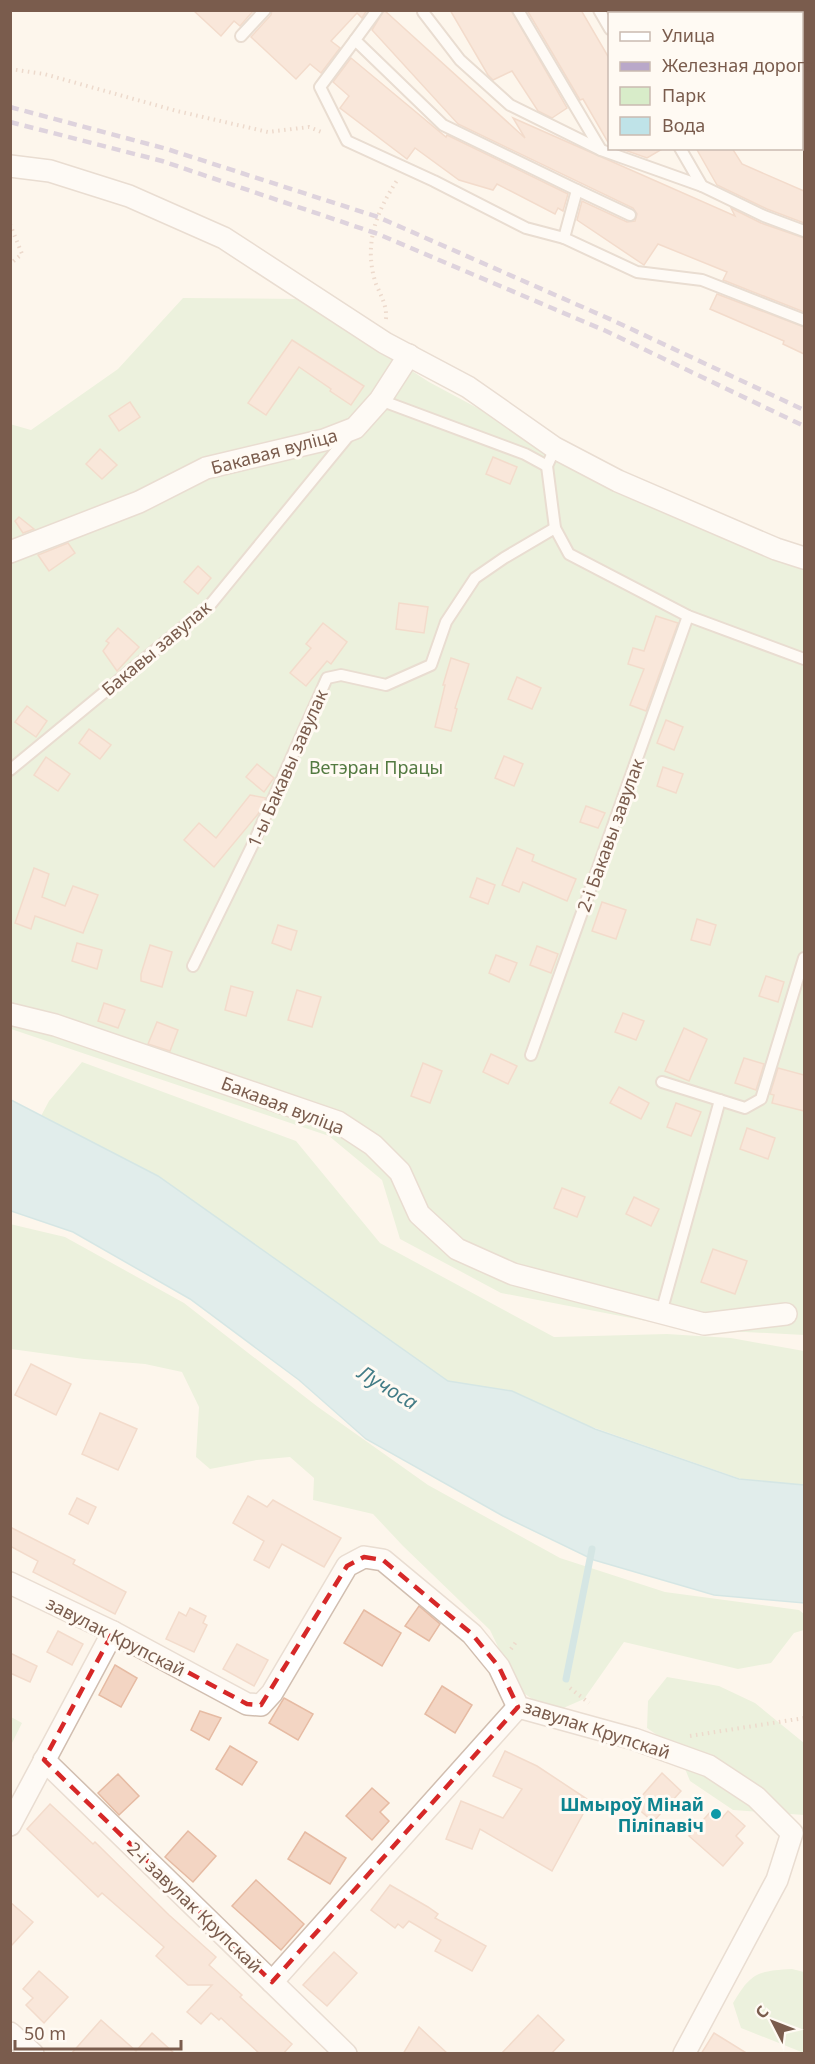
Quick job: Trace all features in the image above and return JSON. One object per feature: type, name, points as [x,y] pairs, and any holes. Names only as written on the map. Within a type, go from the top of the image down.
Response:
[{"type":"street","points":[[10,166],[50,171],[129,196],[224,238],[385,343],[468,387],[551,457],[618,481],[776,549],[804,558]]},
{"type":"street","name":"Бакавая вуліца","points":[[10,552],[140,502],[206,468],[324,440],[355,428],[380,400],[409,355]]},
{"type":"street","name":"Бакавая вуліца","points":[[10,1014],[55,1025],[338,1122],[373,1145],[400,1172],[419,1214],[457,1249],[513,1274],[704,1324],[786,1314]]},
{"type":"street","name":"завулак Крупскай","points":[[10,1583],[113,1632],[247,1704],[261,1705],[272,1693],[347,1566],[364,1557],[383,1560],[472,1634],[499,1667],[518,1707],[625,1736],[709,1766],[756,1797],[792,1833],[777,1880],[684,2054]]},
{"type":"street","points":[[10,1825],[113,1632]]},
{"type":"street","points":[[272,1982],[518,1707]]},
{"type":"street","name":"2-і завулак Крупскай","points":[[44,1760],[346,2054]]},
{"type":"street","points":[[10,2033],[33,2054]]},
{"type":"lane","points":[[241,36],[265,10]]},
{"type":"lane","points":[[377,10],[320,87],[347,141],[434,181],[526,228],[564,238],[637,273],[702,280],[804,320]]},
{"type":"lane","points":[[518,10],[602,150]]},
{"type":"lane","points":[[599,10],[608,27]]},
{"type":"lane","points":[[423,12],[460,60],[510,105],[602,150],[702,186],[764,216],[804,231]]},
{"type":"lane","points":[[355,40],[443,125],[630,215]]},
{"type":"lane","points":[[681,150],[702,186]]},
{"type":"lane","points":[[564,238],[577,190]]},
{"type":"lane","points":[[380,400],[525,454],[551,457],[555,528],[569,554],[688,616],[804,659]]},
{"type":"lane","name":"Бакавы завулак","points":[[10,770],[210,605],[355,428]]},
{"type":"lane","name":"1-ы Бакавы завулак","points":[[194,966],[253,844],[327,678],[341,675],[387,685],[431,665],[446,622],[476,578],[504,558],[555,528]]},
{"type":"lane","name":"2-і Бакавы завулак","points":[[531,1055],[688,616]]},
{"type":"lane","points":[[662,1082],[745,1108],[760,1099],[804,958]]},
{"type":"lane","points":[[661,1313],[720,1100]]},
{"type":"path","points":[[10,69],[44,74],[177,111],[268,132],[309,127],[347,141]]},
{"type":"path","points":[[385,343],[387,308],[376,283],[370,241],[390,191],[405,169]]},
{"type":"path","points":[[10,224],[22,254],[10,264]]},
{"type":"path","points":[[681,1737],[804,1718]]},
{"type":"highlighted area","points":[[364,1557],[383,1560],[472,1634],[499,1667],[518,1707],[272,1982],[44,1760],[113,1632],[247,1704],[261,1705],[347,1566]]},
{"type":"green space","name":"Ветэран Працы","points":[[183,298],[301,299],[429,382],[535,439],[804,570],[804,1335],[688,1329],[501,1293],[400,1239],[382,1180],[329,1136],[11,1029],[10,424],[31,430],[118,369]]},
{"type":"green space","points":[[82,1062],[296,1141],[380,1243],[554,1337],[667,1334],[731,1338],[804,1351],[804,1486],[741,1479],[595,1428],[449,1382],[157,1176],[41,1116],[49,1101]]},
{"type":"green space","points":[[10,1224],[65,1237],[184,1303],[318,1407],[428,1485],[560,1558],[665,1592],[799,1610],[804,1614],[804,1630],[794,1633],[771,1663],[738,1669],[624,1642],[584,1699],[552,1713],[518,1689],[490,1630],[373,1514],[313,1500],[314,1478],[290,1457],[257,1460],[210,1469],[196,1457],[199,1407],[182,1372],[145,1364],[84,1359],[11,1349]]},
{"type":"green space","points":[[667,1677],[719,1686],[755,1703],[804,1743],[804,1815],[733,1810],[690,1781],[677,1749],[647,1728],[648,1701]]},
{"type":"green space","points":[[11,1717],[22,1723],[11,1745]]},
{"type":"green space","points":[[792,1969],[804,1972],[804,2053],[741,2028],[733,2003],[745,1985],[756,1975]]},
{"type":"water","name":"Лучоса","points":[[11,1100],[158,1176],[448,1381],[512,1391],[595,1429],[739,1479],[804,1485],[804,1603],[714,1595],[594,1560],[503,1516],[366,1439],[299,1380],[190,1299],[73,1232],[11,1211]]},
{"type":"building","points":[[193,10],[254,10],[240,26],[234,21],[221,36]]},
{"type":"building","points":[[272,10],[367,10],[362,18],[357,13],[331,41],[340,48],[321,73],[310,64],[296,79],[251,37],[271,15]]},
{"type":"building","points":[[384,10],[525,138],[513,118],[735,216],[731,208],[761,223],[804,238],[804,312],[723,280],[727,272],[658,244],[644,265],[577,220],[582,201],[627,222],[635,221],[637,214],[633,208],[458,124],[372,30]]},
{"type":"building","points":[[450,10],[511,10],[567,108],[552,118],[538,111],[512,71],[493,80]]},
{"type":"building","points":[[527,10],[581,10],[608,56],[608,142],[583,99],[580,100]]},
{"type":"building","points":[[351,58],[446,137],[447,135],[568,194],[563,211],[558,208],[555,214],[497,184],[493,190],[459,180],[415,148],[407,159],[340,108],[349,96],[333,82]]},
{"type":"building","points":[[625,150],[661,150],[647,158]]},
{"type":"building","points":[[697,150],[733,150],[742,164],[804,191],[804,223],[767,209],[717,185]]},
{"type":"building","points":[[717,294],[804,327],[804,354],[783,344],[784,341],[710,309]]},
{"type":"building","points":[[292,340],[364,386],[351,405],[299,367],[266,415],[248,403]]},
{"type":"building","points":[[130,402],[140,417],[119,431],[109,416]]},
{"type":"building","points":[[100,449],[117,465],[102,479],[86,464]]},
{"type":"building","points":[[493,457],[517,467],[510,484],[486,474]]},
{"type":"building","points":[[19,517],[34,529],[23,533],[15,521]]},
{"type":"building","points":[[68,543],[75,553],[49,571],[38,555]]},
{"type":"building","points":[[198,566],[211,578],[198,594],[184,582]]},
{"type":"building","points":[[399,603],[428,607],[424,633],[396,629]]},
{"type":"building","points":[[656,616],[678,623],[646,711],[630,705],[644,669],[628,664],[633,648],[644,651]]},
{"type":"building","points":[[323,623],[347,642],[331,664],[327,661],[306,686],[290,673],[311,648],[306,644]]},
{"type":"building","points":[[118,628],[139,647],[117,671],[103,651],[109,643],[106,641]]},
{"type":"building","points":[[451,658],[469,664],[455,708],[457,709],[451,731],[435,727]]},
{"type":"building","points":[[517,677],[541,688],[532,709],[508,699]]},
{"type":"building","points":[[27,706],[47,721],[36,737],[15,722]]},
{"type":"building","points":[[666,720],[683,727],[674,750],[657,743]]},
{"type":"building","points":[[89,729],[111,745],[100,759],[79,743]]},
{"type":"building","points":[[504,756],[523,764],[514,786],[495,778]]},
{"type":"building","points":[[46,757],[70,774],[58,791],[34,775]]},
{"type":"building","points":[[257,764],[274,778],[264,792],[246,777]]},
{"type":"building","points":[[663,767],[683,774],[676,793],[657,786]]},
{"type":"building","points":[[250,795],[266,798],[258,814],[214,867],[184,840],[199,823],[216,838]]},
{"type":"building","points":[[586,806],[605,813],[598,828],[580,822]]},
{"type":"building","points":[[517,848],[534,855],[532,861],[576,879],[567,901],[523,882],[519,892],[502,885]]},
{"type":"building","points":[[34,868],[49,874],[42,897],[65,906],[73,886],[98,895],[83,933],[35,916],[31,929],[15,923]]},
{"type":"building","points":[[477,878],[495,885],[488,904],[470,897]]},
{"type":"building","points":[[602,902],[626,910],[616,939],[592,931]]},
{"type":"building","points":[[697,919],[716,925],[710,945],[691,940]]},
{"type":"building","points":[[278,925],[297,931],[291,950],[272,943]]},
{"type":"building","points":[[77,943],[102,950],[97,969],[72,961]]},
{"type":"building","points":[[150,945],[172,952],[162,987],[141,981]]},
{"type":"building","points":[[537,946],[558,954],[551,973],[530,965]]},
{"type":"building","points":[[496,955],[517,963],[509,982],[489,973]]},
{"type":"building","points":[[766,976],[784,982],[778,1002],[759,996]]},
{"type":"building","points":[[231,986],[253,992],[246,1016],[225,1010]]},
{"type":"building","points":[[297,990],[321,997],[312,1027],[288,1020]]},
{"type":"building","points":[[104,1003],[125,1010],[118,1028],[98,1021]]},
{"type":"building","points":[[623,1013],[644,1021],[636,1040],[615,1032]]},
{"type":"building","points":[[157,1022],[178,1030],[170,1051],[148,1044]]},
{"type":"building","points":[[684,1028],[707,1039],[689,1081],[665,1071]]},
{"type":"building","points":[[491,1054],[517,1066],[508,1084],[483,1072]]},
{"type":"building","points":[[744,1058],[764,1064],[756,1090],[735,1083]]},
{"type":"building","points":[[423,1063],[442,1071],[430,1103],[411,1096]]},
{"type":"building","points":[[778,1068],[804,1075],[804,1111],[772,1103],[774,1095],[770,1094]]},
{"type":"building","points":[[619,1087],[649,1103],[641,1119],[610,1103]]},
{"type":"building","points":[[676,1103],[701,1112],[691,1136],[667,1127]]},
{"type":"building","points":[[747,1128],[775,1138],[768,1159],[740,1149]]},
{"type":"building","points":[[562,1188],[585,1197],[577,1217],[554,1208]]},
{"type":"building","points":[[634,1197],[659,1209],[651,1226],[626,1214]]},
{"type":"building","points":[[713,1249],[747,1261],[735,1294],[701,1282]]},
{"type":"building","points":[[31,1364],[71,1384],[56,1415],[15,1395]]},
{"type":"building","points":[[100,1413],[137,1429],[118,1470],[82,1454]]},
{"type":"building","points":[[248,1496],[267,1507],[273,1500],[341,1538],[324,1567],[282,1544],[269,1568],[254,1560],[264,1541],[233,1523]]},
{"type":"building","points":[[77,1498],[96,1507],[88,1524],[69,1514]]},
{"type":"building","points":[[10,1527],[75,1560],[73,1564],[126,1592],[115,1614],[33,1572],[38,1561],[10,1546]]},
{"type":"building","points":[[419,1606],[440,1624],[429,1641],[405,1626]]},
{"type":"building","points":[[190,1608],[206,1616],[203,1623],[207,1625],[194,1652],[166,1639],[179,1612],[186,1616]]},
{"type":"building","points":[[364,1610],[401,1633],[382,1666],[344,1643]]},
{"type":"building","points":[[58,1631],[83,1644],[72,1665],[47,1652]]},
{"type":"building","points":[[237,1644],[268,1660],[254,1686],[223,1669]]},
{"type":"building","points":[[10,1653],[37,1666],[30,1682],[10,1673]]},
{"type":"building","points":[[115,1665],[137,1678],[121,1707],[99,1695]]},
{"type":"building","points":[[442,1686],[472,1705],[455,1733],[425,1714]]},
{"type":"building","points":[[284,1698],[313,1714],[298,1740],[269,1723]]},
{"type":"building","points":[[200,1711],[221,1718],[209,1740],[191,1730]]},
{"type":"building","points":[[230,1746],[257,1762],[242,1785],[216,1769]]},
{"type":"building","points":[[505,1751],[537,1766],[590,1801],[552,1871],[480,1829],[472,1849],[446,1839],[461,1801],[503,1818],[522,1789],[493,1776]]},
{"type":"building","points":[[662,1773],[681,1791],[653,1822],[634,1805]]},
{"type":"building","points":[[118,1774],[139,1796],[119,1815],[98,1793]]},
{"type":"building","points":[[372,1788],[389,1803],[380,1812],[389,1821],[372,1840],[346,1816]]},
{"type":"building","points":[[50,1804],[93,1844],[95,1842],[169,1915],[216,1957],[209,1965],[242,1995],[240,1997],[292,2044],[283,2054],[260,2054],[221,2018],[219,2020],[211,2013],[201,2024],[187,2012],[212,1985],[188,1985],[156,1956],[164,1947],[102,1893],[98,1897],[27,1829]]},
{"type":"building","points":[[712,1810],[722,1818],[728,1811],[745,1826],[736,1836],[743,1843],[723,1866],[689,1836]]},
{"type":"building","points":[[188,1831],[216,1856],[193,1882],[165,1857]]},
{"type":"building","points":[[305,1832],[346,1858],[330,1884],[288,1859]]},
{"type":"building","points":[[256,1880],[304,1924],[281,1950],[232,1906]]},
{"type":"building","points":[[390,1885],[438,1914],[435,1918],[486,1946],[472,1971],[435,1951],[441,1940],[409,1921],[403,1928],[398,1924],[395,1928],[371,1910]]},
{"type":"building","points":[[10,1902],[33,1922],[10,1947]]},
{"type":"building","points":[[334,1952],[357,1973],[327,2006],[303,1985]]},
{"type":"building","points":[[39,1971],[68,1997],[44,2023],[26,2005],[33,1998],[23,1989]]},
{"type":"building","points":[[538,2015],[564,2040],[551,2054],[501,2054]]},
{"type":"building","points":[[101,2020],[136,2051],[152,2033],[175,2054],[71,2054]]},
{"type":"building","points":[[419,2027],[448,2054],[403,2054]]},
{"type":"building","points":[[714,2033],[748,2054],[701,2054]]},
{"type":"waterway","points":[[566,1679],[592,1549]]},
{"type":"railway","points":[[10,107],[167,149],[378,217],[612,320],[804,410]]},
{"type":"railway","points":[[10,122],[162,161],[378,234],[606,331],[804,426]]},
{"type":"place","name":"Шмыроў Мінай Піліпавіч","points":[[716,1814]]}]
